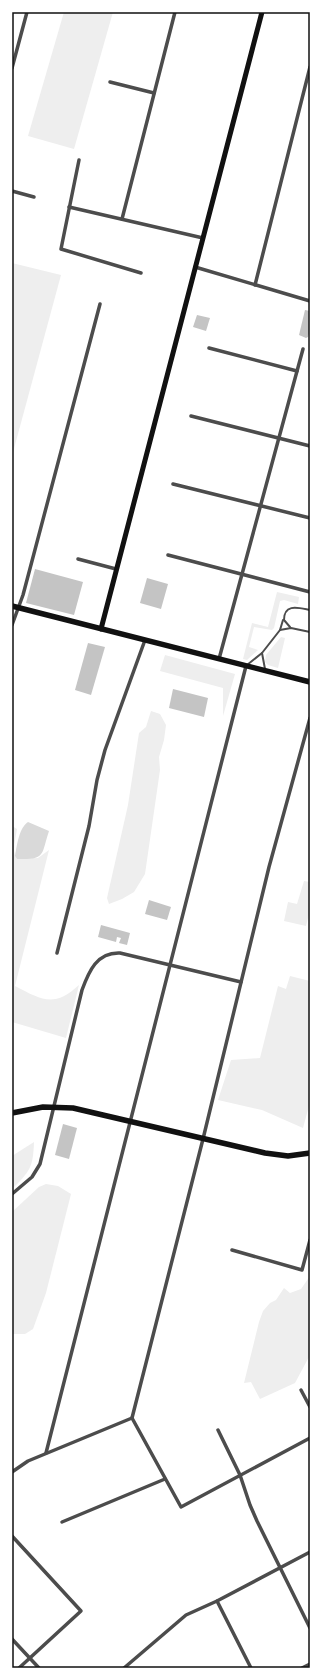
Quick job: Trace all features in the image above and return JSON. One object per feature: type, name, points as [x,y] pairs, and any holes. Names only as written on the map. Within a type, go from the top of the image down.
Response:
[{"type":"main road","points":[[101,629],[262,12]]},
{"type":"main road","points":[[15,607],[310,682]]},
{"type":"main road","points":[[12,1113],[30,1109],[54,1107],[74,1108],[203,1139],[280,1155],[310,1153]]},
{"type":"street","points":[[12,68],[27,12]]},
{"type":"street","points":[[122,219],[175,12]]},
{"type":"street","points":[[256,285],[310,67]]},
{"type":"street","points":[[110,82],[154,93]]},
{"type":"street","points":[[79,160],[61,249],[141,273]]},
{"type":"street","points":[[12,191],[34,197]]},
{"type":"street","points":[[69,207],[203,238]]},
{"type":"street","points":[[195,267],[310,301]]},
{"type":"street","points":[[12,625],[15,607],[23,595],[100,304]]},
{"type":"street","points":[[210,348],[297,371]]},
{"type":"street","points":[[219,659],[302,349]]},
{"type":"street","points":[[191,416],[310,446]]},
{"type":"street","points":[[173,484],[310,518]]},
{"type":"street","points":[[168,555],[310,592]]},
{"type":"street","points":[[78,558],[116,569]]},
{"type":"street","points":[[57,953],[90,826],[97,780],[105,750],[145,640]]},
{"type":"street","points":[[46,1453],[246,666]]},
{"type":"street","points":[[310,718],[269,867],[203,1139],[132,1418],[180,1507],[310,1438]]},
{"type":"street","points":[[12,1194],[32,1177],[40,1164],[82,990],[88,974],[97,961],[102,957],[113,953],[241,982]]},
{"type":"street","points":[[232,1250],[302,1270],[310,1240]]},
{"type":"street","points":[[301,1390],[310,1407]]},
{"type":"street","points":[[12,1472],[28,1461],[132,1418]]},
{"type":"street","points":[[218,1430],[240,1475],[250,1505],[310,1628]]},
{"type":"street","points":[[62,1522],[165,1479]]},
{"type":"street","points":[[12,1536],[81,1611],[19,1668]]},
{"type":"street","points":[[124,1668],[186,1615],[217,1601],[310,1552]]},
{"type":"street","points":[[217,1601],[250,1668]]},
{"type":"street","points":[[12,1639],[39,1668]]},
{"type":"street","points":[[302,1668],[310,1664]]},
{"type":"lane","points":[[246,666],[262,653],[280,630],[284,616],[289,608],[293,607],[310,610]]},
{"type":"lane","points":[[284,616],[285,623],[291,628]]},
{"type":"lane","points":[[280,630],[291,628],[310,632]]},
{"type":"lane","points":[[262,653],[265,671]]},
{"type":"shaded area","points":[[64,12],[113,12],[74,149],[28,136]]},
{"type":"shaded area","points":[[12,263],[61,275],[12,456]]},
{"type":"shaded area","points":[[277,592],[299,597],[298,604],[284,600],[280,601],[274,628],[272,630],[254,627],[249,647],[258,650],[247,660],[243,659],[252,623],[268,627]]},
{"type":"shaded area","points":[[281,637],[285,638],[278,668],[268,665],[265,662],[266,655]]},
{"type":"shaded area","points":[[165,655],[235,674],[223,716],[223,688],[160,671]]},
{"type":"shaded area","points":[[151,711],[160,714],[166,725],[164,740],[159,757],[160,770],[145,874],[134,892],[109,904],[107,898],[128,805],[139,733],[146,727]]},
{"type":"shaded area","points":[[28,822],[49,831],[45,846],[38,857],[17,859],[15,856],[19,837],[22,828]]},
{"type":"shaded area","points":[[12,826],[17,829],[14,852],[17,859],[38,858],[49,850],[15,986],[41,998],[55,999],[62,997],[79,985],[66,1038],[12,1022]]},
{"type":"shaded area","points":[[304,881],[310,882],[310,910],[306,926],[284,921],[288,902],[297,904]]},
{"type":"shaded area","points":[[290,976],[310,981],[310,1102],[303,1128],[262,1110],[218,1100],[231,1060],[260,1058],[278,986],[286,989]]},
{"type":"shaded area","points":[[34,1142],[33,1158],[27,1173],[12,1189],[12,1156]]},
{"type":"shaded area","points":[[46,1184],[58,1186],[71,1194],[46,1293],[33,1329],[25,1334],[12,1334],[12,1212],[39,1187]]},
{"type":"shaded area","points":[[310,1276],[310,1355],[295,1383],[260,1399],[251,1382],[244,1383],[263,1311],[270,1303],[276,1300],[284,1288],[290,1293],[301,1289]]},
{"type":"building","points":[[305,310],[310,311],[310,331],[308,337],[306,338],[299,335]]},
{"type":"building","points":[[197,315],[210,318],[206,331],[193,327]]},
{"type":"building","points":[[35,569],[83,582],[74,615],[26,603]]},
{"type":"building","points":[[147,578],[168,584],[161,609],[140,603]]},
{"type":"building","points":[[88,643],[105,647],[91,695],[75,690]]},
{"type":"building","points":[[173,689],[208,698],[204,717],[169,708]]},
{"type":"building","points":[[149,900],[171,907],[167,920],[145,914]]},
{"type":"building","points":[[101,925],[130,933],[127,945],[119,943],[121,938],[117,937],[116,942],[98,937]]},
{"type":"building","points":[[63,1124],[77,1128],[69,1159],[55,1155]]}]
